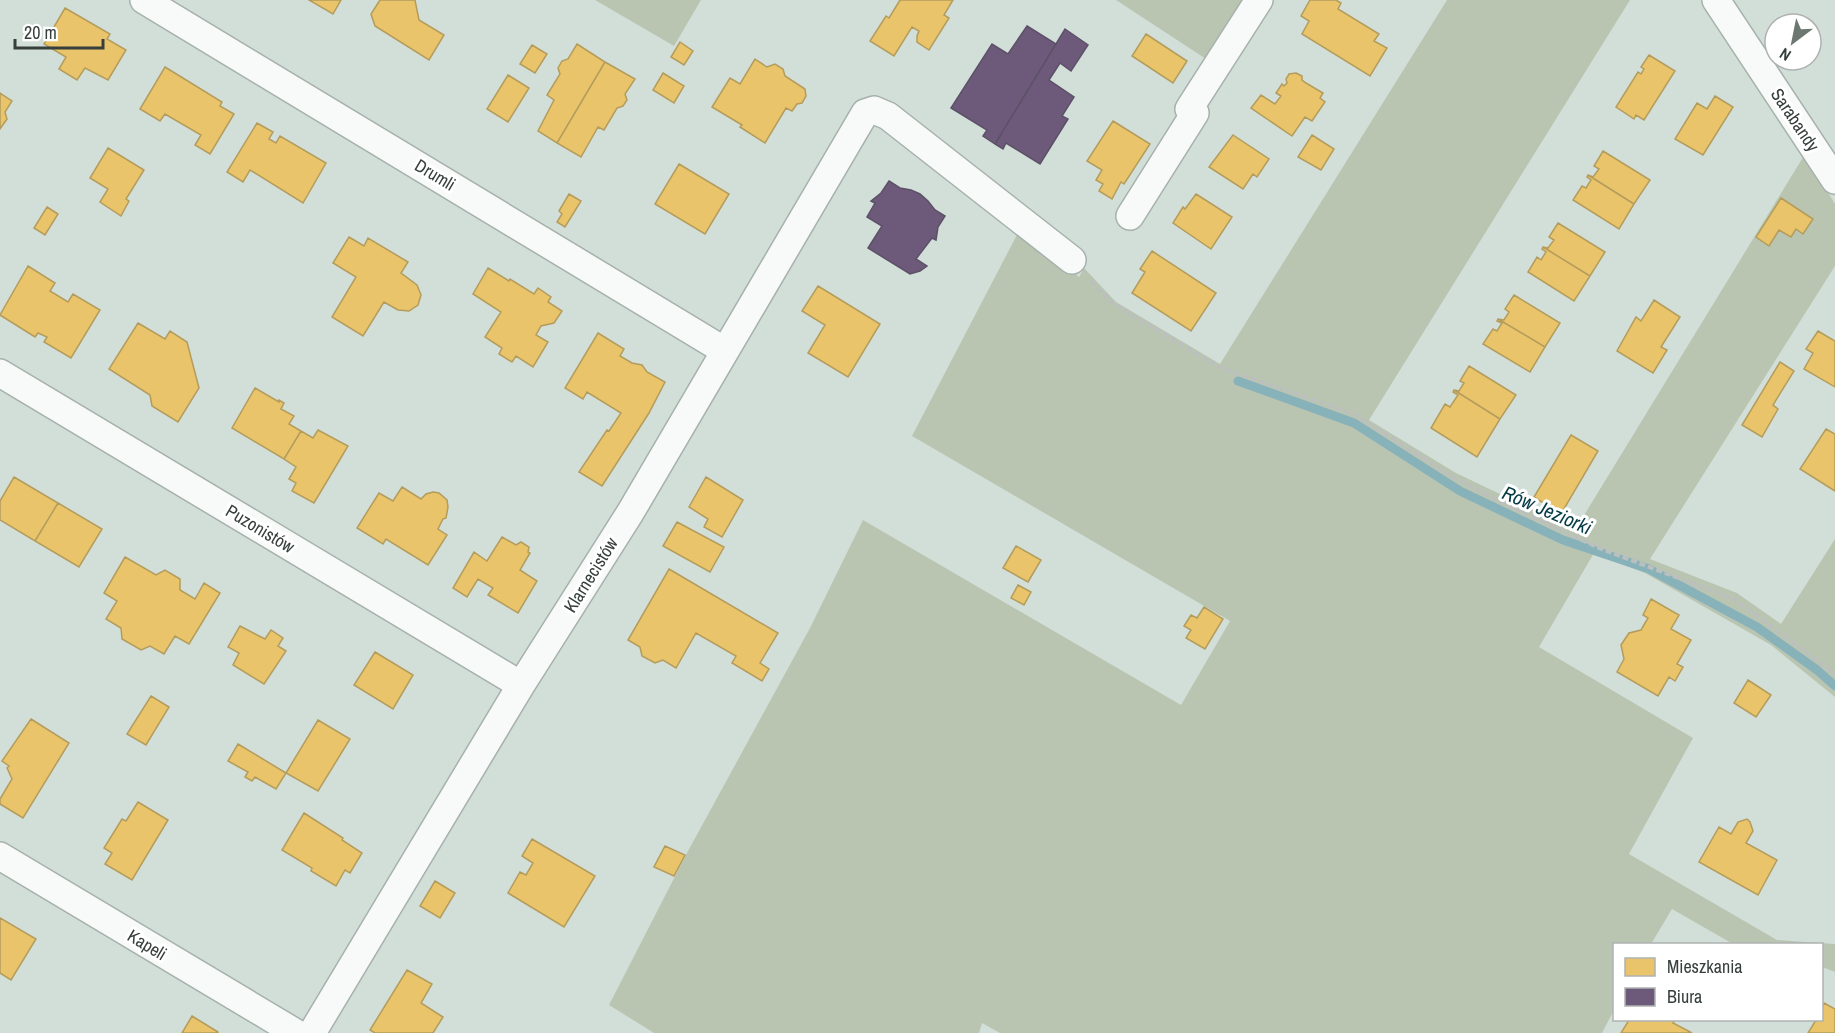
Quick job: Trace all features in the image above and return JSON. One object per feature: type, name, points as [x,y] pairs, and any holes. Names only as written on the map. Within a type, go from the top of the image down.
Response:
[{"type":"street","name":"Drumli","points":[[144,0],[725,351]]},
{"type":"street","points":[[1130,216],[1195,113],[1189,109],[1259,0]]},
{"type":"street","name":"Sarabandy","points":[[1716,0],[1835,180]]},
{"type":"street","name":"Klarnecistów","points":[[312,1033],[521,686],[630,513],[866,113],[874,110],[888,116],[1072,260]]},
{"type":"street","name":"Puzonistów","points":[[0,373],[521,686]]},
{"type":"street","name":"Kapeli","points":[[0,856],[296,1033]]},
{"type":"path","points":[[1072,260],[1111,302],[1219,367],[1354,414],[1448,474],[1494,499],[1599,548],[1734,599],[1835,674]]},
{"type":"green space","points":[[595,0],[701,0],[674,46]]},
{"type":"green space","points":[[1116,0],[1244,0],[1206,59]]},
{"type":"green space","points":[[1447,0],[1630,0],[1369,420],[1456,473],[1575,530],[1805,154],[1835,204],[1835,266],[1650,559],[1737,593],[1781,624],[1835,539],[1835,697],[1771,645],[1645,573],[1594,553],[1539,647],[1693,738],[1629,854],[1777,940],[1820,943],[1731,943],[1672,909],[1652,943],[1613,943],[1613,1012],[1602,1033],[1000,1033],[982,1023],[979,1033],[654,1033],[609,1005],[688,851],[810,628],[863,520],[1181,705],[1230,621],[912,436],[1020,229],[1079,277],[1084,268],[1116,302],[1220,364]]},
{"type":"green space","points":[[1823,943],[1835,944],[1835,972],[1823,967]]},
{"type":"building: Mieszkania","points":[[309,0],[341,0],[333,14]]},
{"type":"building: Mieszkania","points":[[380,0],[415,0],[419,20],[444,35],[429,60],[375,26],[371,14]]},
{"type":"building: Mieszkania","points":[[900,0],[953,0],[944,15],[949,18],[929,50],[917,42],[919,31],[912,27],[894,56],[870,41],[886,16],[889,18]]},
{"type":"building: Mieszkania","points":[[1310,0],[1336,0],[1341,3],[1338,9],[1379,34],[1374,41],[1387,48],[1370,76],[1302,34],[1309,21],[1301,16]]},
{"type":"building: Mieszkania","points":[[65,8],[110,34],[107,39],[126,50],[108,80],[85,68],[77,80],[59,69],[66,57],[44,44]]},
{"type":"building: Mieszkania","points":[[1146,34],[1187,61],[1173,83],[1132,56]]},
{"type":"building: Mieszkania","points":[[680,42],[693,51],[684,65],[671,57]]},
{"type":"building: Mieszkania","points":[[577,44],[605,62],[557,143],[538,131],[554,100],[547,95],[560,74],[558,68],[562,61],[568,59]]},
{"type":"building: Mieszkania","points":[[532,45],[547,54],[535,73],[520,64]]},
{"type":"building: Mieszkania","points":[[1649,55],[1675,71],[1644,120],[1636,115],[1634,119],[1616,107],[1638,72],[1641,74],[1644,69],[1641,67]]},
{"type":"building: Mieszkania","points":[[755,59],[767,67],[775,64],[783,69],[785,76],[805,89],[806,96],[802,103],[797,104],[792,111],[786,108],[765,143],[740,127],[742,125],[712,107],[730,78],[740,84]]},
{"type":"building: Mieszkania","points":[[605,62],[635,79],[625,94],[627,100],[623,106],[617,108],[604,130],[598,127],[581,157],[557,143]]},
{"type":"building: Mieszkania","points":[[165,67],[222,102],[220,106],[234,114],[210,154],[195,145],[201,135],[165,114],[160,121],[140,109]]},
{"type":"building: Mieszkania","points":[[663,73],[684,86],[674,103],[653,90]]},
{"type":"building: Mieszkania","points":[[1296,73],[1302,76],[1302,80],[1306,83],[1323,93],[1320,98],[1325,102],[1312,121],[1305,117],[1292,136],[1251,108],[1261,95],[1275,104],[1281,96],[1276,93],[1282,84],[1284,86],[1287,83],[1286,79],[1289,74]]},
{"type":"building: Mieszkania","points":[[508,75],[529,88],[508,122],[487,109]]},
{"type":"building: Mieszkania","points":[[0,93],[12,101],[5,112],[7,119],[0,129]]},
{"type":"building: Mieszkania","points":[[1715,96],[1733,107],[1703,155],[1675,139],[1697,103],[1707,109]]},
{"type":"building: Mieszkania","points":[[1113,121],[1150,144],[1124,184],[1121,182],[1112,199],[1099,191],[1103,184],[1096,180],[1102,170],[1087,161]]},
{"type":"building: Mieszkania","points":[[257,123],[273,132],[269,139],[276,143],[280,136],[326,163],[303,203],[250,170],[243,182],[227,172]]},
{"type":"building: Mieszkania","points":[[1233,135],[1269,159],[1257,177],[1253,174],[1243,189],[1209,167]]},
{"type":"building: Mieszkania","points":[[1312,135],[1334,149],[1321,170],[1298,157]]},
{"type":"building: Mieszkania","points":[[108,148],[144,170],[126,199],[129,201],[121,216],[100,202],[108,189],[90,178]]},
{"type":"building: Mieszkania","points":[[1603,151],[1650,180],[1634,204],[1588,175],[1593,177],[1599,169],[1594,166]]},
{"type":"building: Mieszkania","points":[[679,164],[729,194],[705,234],[655,204]]},
{"type":"building: Mieszkania","points":[[1588,175],[1634,204],[1619,229],[1573,200],[1582,186],[1586,188],[1591,180],[1587,177]]},
{"type":"building: Mieszkania","points":[[569,194],[581,201],[565,227],[557,222],[562,214],[559,211]]},
{"type":"building: Mieszkania","points":[[1196,194],[1232,217],[1211,249],[1173,223],[1183,207],[1185,209]]},
{"type":"building: Mieszkania","points":[[1781,198],[1813,219],[1803,234],[1796,229],[1791,237],[1779,230],[1769,246],[1756,237]]},
{"type":"building: Mieszkania","points":[[47,207],[58,214],[45,235],[34,228]]},
{"type":"building: Mieszkania","points":[[1558,223],[1605,252],[1590,276],[1543,247],[1548,248],[1554,240],[1549,237]]},
{"type":"building: Mieszkania","points":[[349,237],[364,246],[368,238],[408,262],[401,273],[417,285],[421,295],[418,305],[409,311],[398,310],[384,302],[363,336],[332,317],[356,277],[333,263]]},
{"type":"building: Mieszkania","points":[[1543,247],[1590,276],[1574,301],[1528,272],[1537,257],[1541,260],[1546,252],[1542,249]]},
{"type":"building: Mieszkania","points":[[1152,251],[1216,293],[1191,331],[1132,293],[1145,272],[1140,269]]},
{"type":"building: Mieszkania","points":[[28,266],[55,283],[50,291],[68,302],[73,294],[100,310],[71,358],[44,342],[47,337],[38,333],[35,337],[0,315]]},
{"type":"building: Mieszkania","points":[[488,268],[534,294],[538,288],[551,297],[548,302],[562,311],[554,323],[541,326],[536,335],[548,342],[533,367],[516,356],[512,362],[499,354],[502,348],[485,337],[501,312],[473,294]]},
{"type":"building: Mieszkania","points":[[818,286],[880,324],[848,377],[808,353],[825,325],[802,311]]},
{"type":"building: Mieszkania","points":[[1514,295],[1560,323],[1545,347],[1498,319],[1504,320],[1509,312],[1505,309]]},
{"type":"building: Mieszkania","points":[[1654,300],[1680,317],[1661,347],[1667,350],[1653,373],[1617,351],[1636,317],[1641,321]]},
{"type":"building: Mieszkania","points":[[1498,319],[1545,347],[1530,372],[1483,344],[1493,329],[1497,331],[1502,323],[1497,321]]},
{"type":"building: Mieszkania","points":[[138,323],[165,339],[170,331],[187,342],[199,388],[178,422],[152,406],[150,395],[109,369]]},
{"type":"building: Mieszkania","points":[[1818,331],[1835,341],[1835,387],[1804,369],[1813,353],[1806,349]]},
{"type":"building: Mieszkania","points":[[598,333],[624,349],[620,356],[632,363],[642,365],[647,372],[665,382],[649,413],[602,486],[579,472],[621,413],[587,392],[583,399],[565,388]]},
{"type":"building: Mieszkania","points":[[1780,362],[1794,371],[1773,405],[1778,409],[1762,437],[1742,425]]},
{"type":"building: Mieszkania","points":[[1469,366],[1516,395],[1500,419],[1454,390],[1459,391],[1464,383],[1460,381]]},
{"type":"building: Mieszkania","points":[[255,388],[284,403],[281,409],[294,416],[289,424],[301,431],[284,459],[232,428]]},
{"type":"building: Mieszkania","points":[[1454,390],[1500,419],[1477,457],[1431,428],[1445,404],[1450,407],[1458,395],[1453,392]]},
{"type":"building: Mieszkania","points":[[1826,429],[1835,434],[1835,491],[1800,469]]},
{"type":"building: Mieszkania","points":[[318,430],[348,446],[314,503],[292,491],[296,483],[289,479],[296,467],[284,459],[301,431],[313,438]]},
{"type":"building: Mieszkania","points":[[1571,435],[1598,451],[1561,514],[1534,497]]},
{"type":"building: Mieszkania","points":[[14,477],[58,503],[35,541],[0,520],[0,501]]},
{"type":"building: Mieszkania","points":[[706,477],[743,500],[722,537],[704,527],[708,519],[689,507]]},
{"type":"building: Mieszkania","points":[[402,487],[421,499],[433,492],[439,493],[447,500],[446,518],[443,519],[438,529],[447,535],[428,565],[386,539],[383,544],[357,528],[379,493],[393,501]]},
{"type":"building: Mieszkania","points":[[58,503],[102,529],[79,567],[35,541]]},
{"type":"building: Mieszkania","points":[[677,522],[724,547],[710,572],[663,546]]},
{"type":"building: Mieszkania","points":[[502,537],[516,545],[521,542],[529,547],[528,552],[530,553],[520,570],[537,581],[518,613],[488,595],[493,588],[478,579],[467,597],[453,588],[474,552],[487,561]]},
{"type":"building: Mieszkania","points":[[1016,546],[1041,560],[1028,582],[1003,568]]},
{"type":"building: Mieszkania","points":[[125,557],[156,575],[165,570],[180,579],[180,590],[195,599],[204,583],[220,593],[189,644],[175,636],[164,654],[150,646],[141,650],[122,639],[121,628],[106,619],[117,601],[104,593]]},
{"type":"building: Mieszkania","points":[[669,569],[778,633],[760,663],[769,669],[762,681],[732,663],[736,656],[696,633],[676,668],[663,660],[655,663],[642,656],[640,647],[628,640]]},
{"type":"building: Mieszkania","points":[[1018,585],[1031,592],[1024,605],[1011,598]]},
{"type":"building: Mieszkania","points":[[1651,599],[1679,615],[1671,629],[1691,640],[1677,664],[1683,667],[1675,681],[1669,677],[1658,696],[1617,672],[1624,659],[1621,645],[1629,633],[1641,630],[1648,618],[1643,615]]},
{"type":"building: Mieszkania","points":[[1204,607],[1223,619],[1205,649],[1186,638],[1191,630],[1184,626],[1191,615],[1197,618]]},
{"type":"building: Mieszkania","points":[[240,626],[265,639],[271,630],[283,638],[278,646],[286,651],[264,684],[233,665],[239,653],[228,647]]},
{"type":"building: Mieszkania","points":[[375,652],[413,675],[393,709],[354,685]]},
{"type":"building: Mieszkania","points":[[1748,680],[1771,695],[1756,717],[1734,703]]},
{"type":"building: Mieszkania","points":[[151,696],[169,707],[146,745],[127,734]]},
{"type":"building: Mieszkania","points":[[31,719],[69,743],[23,818],[0,804],[0,799],[12,779],[7,768],[9,766],[2,761]]},
{"type":"building: Mieszkania","points":[[318,720],[350,739],[318,791],[286,773]]},
{"type":"building: Mieszkania","points":[[238,744],[286,773],[276,789],[255,777],[252,781],[245,777],[248,772],[228,761]]},
{"type":"building: Mieszkania","points":[[138,802],[168,820],[132,880],[105,864],[112,853],[104,848],[122,819],[126,821]]},
{"type":"building: Mieszkania","points":[[304,813],[362,853],[350,873],[345,870],[336,886],[282,850]]},
{"type":"building: Mieszkania","points":[[1747,819],[1753,831],[1746,843],[1777,860],[1758,895],[1699,862],[1719,827],[1731,834],[1738,822]]},
{"type":"building: Mieszkania","points":[[532,839],[595,876],[564,927],[508,893],[520,872],[526,875],[533,863],[522,856]]},
{"type":"building: Mieszkania","points":[[665,846],[685,855],[674,876],[654,867]]},
{"type":"building: Mieszkania","points":[[435,881],[455,893],[440,918],[420,906]]},
{"type":"building: Mieszkania","points":[[0,918],[36,939],[11,980],[0,973]]},
{"type":"building: Mieszkania","points":[[407,970],[432,984],[421,1003],[443,1017],[433,1033],[375,1033],[370,1030]]},
{"type":"building: Mieszkania","points":[[1824,1003],[1835,1009],[1835,1033],[1808,1033],[1815,1021],[1823,1021]]},
{"type":"building: Mieszkania","points":[[192,1016],[218,1032],[218,1033],[182,1033]]},
{"type":"building: Mieszkania","points":[[1628,1021],[1674,1021],[1673,1023],[1692,1033],[1621,1033]]},
{"type":"building: Biura","points":[[1027,26],[1056,44],[995,144],[983,136],[987,130],[951,108],[992,44],[1008,54]]},
{"type":"building: Biura","points":[[1065,29],[1088,45],[1071,71],[1060,63],[1049,80],[1074,97],[1062,116],[1068,119],[1040,164],[1006,143],[1003,149],[995,144]]},
{"type":"building: Biura","points":[[889,181],[900,188],[920,194],[935,210],[945,216],[938,227],[936,240],[932,238],[916,259],[927,266],[910,274],[868,248],[882,226],[867,217],[875,203],[871,201],[881,193]]},
{"type":"waterway","name":"Rów Jeziorki","points":[[1238,381],[1354,423],[1460,491],[1563,540],[1649,569],[1757,627],[1817,670],[1835,686]]}]
